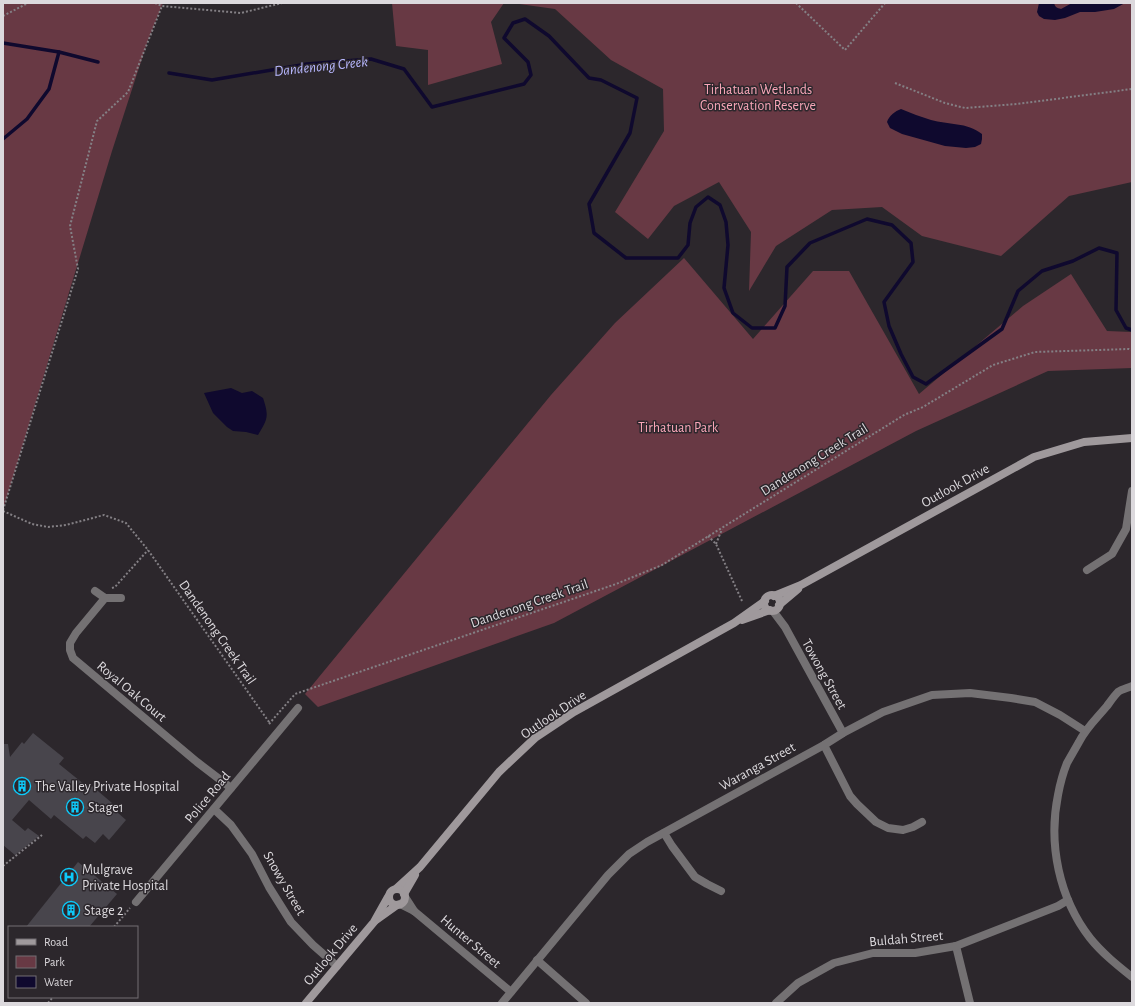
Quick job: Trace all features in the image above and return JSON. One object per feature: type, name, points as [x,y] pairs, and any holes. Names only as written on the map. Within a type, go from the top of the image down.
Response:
[{"type":"street","name":"Outlook Drive","points":[[774,596],[801,585],[1034,456],[1084,442],[1132,438]]},
{"type":"street","points":[[1087,570],[1112,554],[1126,529],[1132,491]]},
{"type":"street","name":"Outlook Drive","points":[[734,623],[775,608],[801,585]]},
{"type":"street","points":[[95,591],[105,598],[121,598]]},
{"type":"street","points":[[768,596],[774,596],[779,599],[775,608],[765,607],[765,601],[768,596]]},
{"type":"street","name":"Royal Oak Court","points":[[105,598],[76,633],[70,643],[70,650],[73,658],[197,762],[231,788]]},
{"type":"street","name":"Outlook Drive","points":[[396,888],[420,867],[499,772],[535,738],[574,712],[734,623],[765,601]]},
{"type":"street","name":"Towong Street","points":[[775,608],[843,733]]},
{"type":"street","points":[[1132,686],[1119,692],[1085,731],[1067,764],[1059,787],[1055,809],[1054,828],[1060,877],[1068,900],[1091,939],[1104,953],[1132,977]]},
{"type":"street","name":"Waranga Street","points":[[502,1003],[608,875],[629,854],[647,842],[883,712],[932,695],[970,693],[1035,702],[1060,715],[1085,731]]},
{"type":"street","name":"Police Road","points":[[136,902],[298,708]]},
{"type":"street","points":[[824,744],[850,796],[876,822],[888,828],[903,830],[922,822]]},
{"type":"street","name":"Snowy Street","points":[[214,809],[231,825],[249,849],[269,887],[291,922],[313,945],[337,966]]},
{"type":"street","points":[[664,833],[695,877],[721,891]]},
{"type":"street","name":"Outlook Drive","points":[[405,895],[420,867]]},
{"type":"street","points":[[396,888],[402,891],[405,895],[402,903],[398,905],[391,903],[388,897],[391,891],[396,888]]},
{"type":"street","name":"Hunter Street","points":[[405,895],[414,911]]},
{"type":"street","name":"Outlook Drive","points":[[306,1003],[374,922],[388,897]]},
{"type":"street","name":"Buldah Street","points":[[776,1003],[798,982],[834,963],[873,953],[915,953],[956,946],[1058,906],[1068,900]]},
{"type":"street","name":"Outlook Drive","points":[[374,922],[398,905]]},
{"type":"street","name":"Hunter Street","points":[[398,905],[414,911],[511,992]]},
{"type":"street","points":[[956,946],[970,1003]]},
{"type":"street","points":[[537,960],[586,1003]]},
{"type":"path","points":[[3,16],[28,3]]},
{"type":"path","points":[[155,3],[162,6],[241,13],[282,3]]},
{"type":"path","points":[[796,3],[845,50],[885,3]]},
{"type":"path","points":[[3,510],[78,269],[70,226],[97,121],[128,92],[162,6]]},
{"type":"path","points":[[895,83],[945,103],[965,108],[1017,104],[1132,89]]},
{"type":"path","name":"Dandenong Creek Trail","points":[[3,510],[32,524],[48,526],[66,524],[104,515],[126,523],[148,550],[269,724],[295,694],[616,584],[662,565],[904,415],[923,407],[993,365],[1034,352],[1132,350]]},
{"type":"path","points":[[716,544],[723,527]]},
{"type":"path","points":[[708,536],[716,544],[742,601]]},
{"type":"path","points":[[109,590],[115,587],[148,550]]},
{"type":"path","points":[[3,866],[42,834]]},
{"type":"path","points":[[115,926],[136,902]]},
{"type":"green space","points":[[3,3],[163,3],[147,43],[112,151],[3,510]]},
{"type":"green space","points":[[392,3],[504,3],[491,22],[502,64],[428,85],[428,50],[396,46]]},
{"type":"green space","name":"Tirhatuan Wetlands Conservation Reserve","points":[[512,3],[1132,3],[1132,182],[1069,196],[1001,256],[922,236],[882,207],[832,210],[776,246],[749,291],[751,232],[719,182],[674,206],[648,239],[615,212],[664,131],[663,89],[611,60],[555,9]]},
{"type":"green space","name":"Tirhatuan Park","points":[[684,258],[753,339],[813,271],[849,271],[919,394],[1023,306],[1071,274],[1107,331],[1132,332],[1132,368],[1048,371],[916,431],[554,623],[318,707],[305,694],[551,395],[615,323]]},
{"type":"water","points":[[1039,3],[1054,3],[1056,7],[1061,9],[1072,3],[1125,3],[1114,9],[1095,12],[1080,12],[1055,20],[1044,19],[1039,16],[1037,12]]},
{"type":"water","points":[[901,109],[937,122],[970,127],[982,134],[981,144],[975,147],[966,148],[945,146],[902,134],[890,128],[887,122],[892,114]]},
{"type":"water","points":[[231,388],[242,393],[252,391],[263,398],[267,413],[266,421],[258,435],[233,431],[213,413],[204,393]]},
{"type":"building","points":[[33,733],[64,758],[59,764],[90,789],[92,786],[112,803],[110,806],[126,820],[109,840],[103,834],[95,843],[86,836],[83,839],[54,815],[51,819],[29,800],[12,820],[25,831],[28,828],[39,836],[15,855],[3,845],[3,744],[8,744],[10,757],[22,742],[24,744]]},
{"type":"building","name":"Stage 2","points":[[78,862],[117,894],[90,926],[27,926]]},
{"type":"waterway","name":"Dandenong Creek","points":[[169,73],[212,80],[307,64],[371,59],[404,69],[432,107],[524,84],[531,75],[528,62],[504,38],[513,23],[525,19],[549,36],[589,78],[601,80],[637,98],[630,133],[589,204],[594,233],[626,258],[678,258],[688,245],[690,223],[696,207],[708,197],[720,205],[726,222],[728,245],[724,288],[733,313],[752,328],[775,328],[785,306],[787,267],[810,243],[867,219],[892,225],[911,243],[913,262],[884,302],[889,326],[901,354],[913,377],[926,384],[1002,329],[1018,291],[1042,271],[1073,261],[1099,248],[1117,253],[1116,310],[1126,328],[1132,330]]},
{"type":"waterway","points":[[3,43],[59,52]]},
{"type":"waterway","name":"Dandenong Creek","points":[[3,139],[27,119],[49,89],[59,52],[98,62]]},
{"type":"place","name":"The Valley Private Hospital","points":[[22,786]]},
{"type":"place","name":"Stage1","points":[[75,807]]},
{"type":"place","name":"Mulgrave Private Hospital","points":[[69,877]]},
{"type":"place","name":"Stage 2","points":[[71,910]]}]
